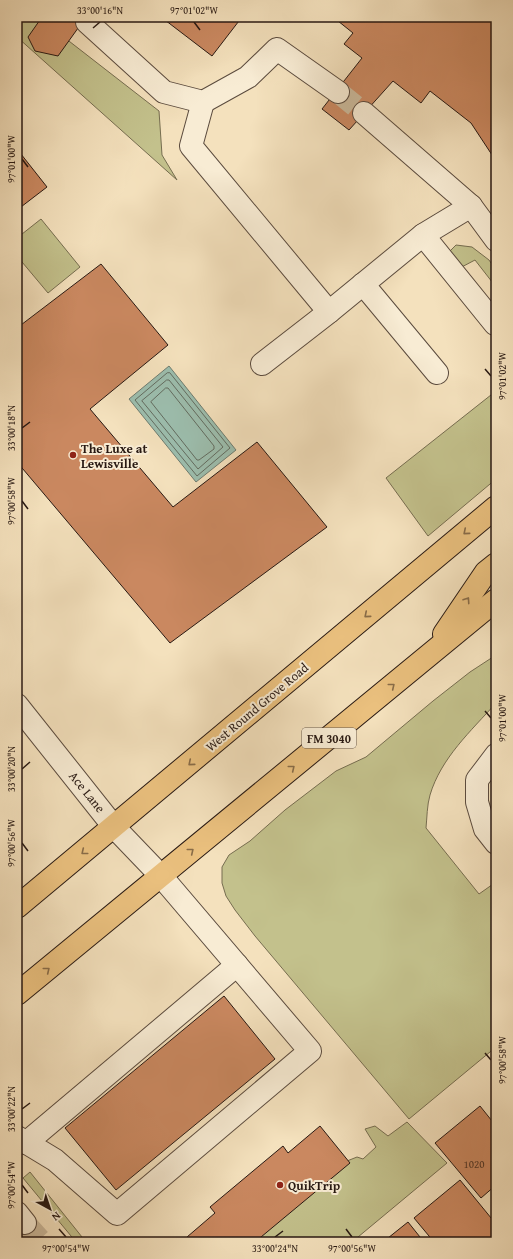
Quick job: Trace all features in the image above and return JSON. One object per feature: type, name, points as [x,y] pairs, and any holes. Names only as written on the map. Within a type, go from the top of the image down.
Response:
[{"type":"main road","name":"West Round Grove Road","points":[[17,907],[496,507]]},
{"type":"main road","points":[[429,655],[486,572],[496,564]]},
{"type":"main road","name":"FM 3040","points":[[17,994],[496,600]]},
{"type":"street","points":[[87,22],[164,92],[203,102],[248,77],[277,50],[338,92]]},
{"type":"street","points":[[203,102],[191,146],[329,312]]},
{"type":"street","points":[[364,113],[471,206],[496,240]]},
{"type":"street","points":[[262,364],[329,312],[423,235],[471,206]]},
{"type":"street","points":[[423,235],[495,324]]},
{"type":"street","points":[[363,284],[437,373]]},
{"type":"street","name":"Ace Lane","points":[[17,705],[114,827],[161,876],[310,1051],[117,1214],[55,1160],[22,1140]]},
{"type":"street","points":[[496,755],[477,780],[477,802],[485,829],[496,843]]},
{"type":"street","points":[[22,1140],[237,965]]},
{"type":"shaded area","points":[[17,17],[38,17],[159,111],[162,155],[177,180],[17,37]]},
{"type":"shaded area","points":[[41,219],[80,267],[48,293],[17,256],[17,238]]},
{"type":"shaded area","points":[[456,245],[472,247],[489,260],[496,270],[496,287],[475,260],[456,270],[445,256]]},
{"type":"shaded area","points":[[496,391],[496,479],[428,536],[386,478]]},
{"type":"shaded area","points":[[496,655],[496,703],[467,735],[441,769],[430,795],[426,828],[479,894],[496,882],[496,1047],[409,1119],[255,936],[235,910],[226,896],[222,883],[222,867],[229,855],[250,841],[285,810],[336,771],[366,757],[433,701],[470,672]]},
{"type":"shaded area","points":[[407,1122],[447,1163],[352,1242],[250,1242],[342,1163],[357,1157],[363,1159],[376,1147],[365,1129],[375,1126],[388,1136]]},
{"type":"shaded area","points":[[30,1172],[86,1242],[76,1242],[23,1178]]},
{"type":"water","points":[[169,366],[236,450],[196,482],[129,399]]},
{"type":"building","points":[[42,17],[86,17],[58,56],[35,51],[28,37]]},
{"type":"building","points":[[161,17],[242,17],[212,56]]},
{"type":"building","points":[[333,17],[496,17],[496,161],[471,123],[430,91],[421,103],[393,81],[349,130],[322,109],[362,58],[344,44],[353,33]]},
{"type":"building","points":[[17,149],[47,187],[17,210]]},
{"type":"building","name":"The Luxe at Lewisville","points":[[101,264],[168,345],[90,409],[173,507],[257,442],[327,527],[170,643],[17,462],[17,328]]},
{"type":"building","points":[[224,996],[275,1059],[116,1190],[65,1128]]},
{"type":"building","points":[[480,1106],[496,1126],[496,1185],[481,1198],[435,1143]]},
{"type":"building","name":"QuikTrip","points":[[320,1126],[350,1163],[255,1242],[191,1242],[187,1237],[215,1213],[210,1207],[283,1146],[288,1153]]},
{"type":"building","points":[[460,1180],[496,1224],[496,1242],[434,1242],[414,1218]]},
{"type":"building","points":[[408,1222],[424,1242],[383,1242]]},
{"type":"building","points":[[17,1230],[27,1242],[17,1242]]},
{"type":"tunnel","points":[[338,92],[364,113]]},
{"type":"tunnel","points":[[25,1223],[42,1242]]},
{"type":"place","name":"The Luxe at Lewisville","points":[[73,455]]},
{"type":"place","name":"QuikTrip","points":[[280,1185]]}]
